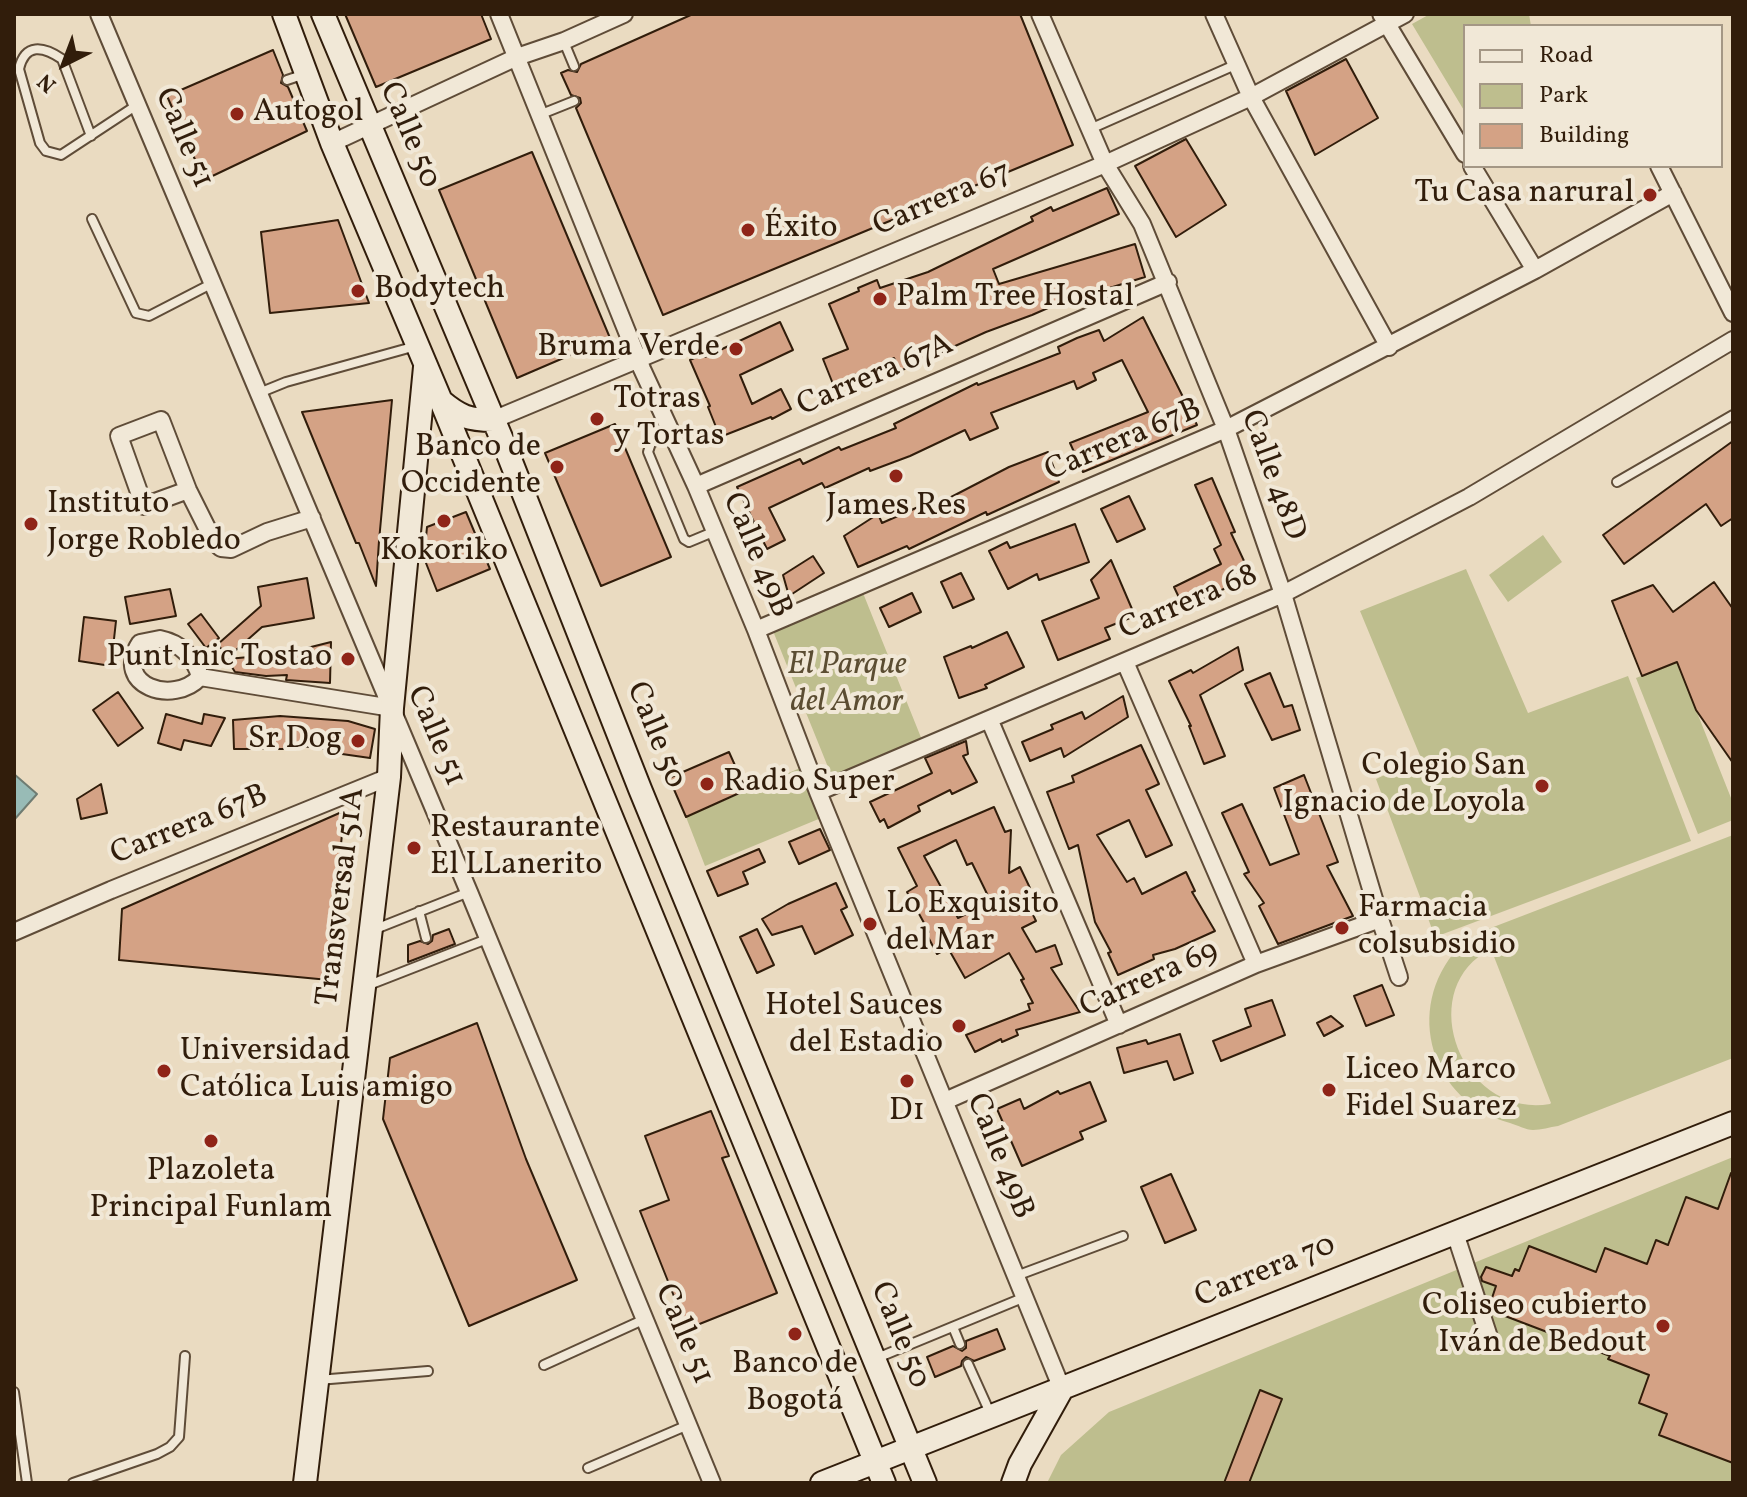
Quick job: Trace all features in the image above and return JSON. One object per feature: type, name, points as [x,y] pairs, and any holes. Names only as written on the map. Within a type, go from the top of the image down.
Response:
[{"type":"main road","points":[[284,14],[297,76],[332,143],[441,401],[880,1473]]},
{"type":"main road","name":"Calle 50","points":[[323,14],[493,420],[925,1483]]},
{"type":"main road","name":"Transversal 51A","points":[[305,1483],[389,777],[421,356]]},
{"type":"main road","points":[[441,401],[471,420],[493,420]]},
{"type":"main road","name":"Carrera 70","points":[[822,1483],[880,1473],[910,1450],[991,1416],[1733,1123]]},
{"type":"main road","points":[[1013,1483],[1020,1464],[1062,1389]]},
{"type":"street","name":"Calle 51","points":[[99,14],[469,892],[712,1483]]},
{"type":"street","name":"Calle 49B","points":[[499,14],[671,435],[696,486],[756,630],[818,792],[1062,1389]]},
{"type":"street","points":[[332,143],[517,57],[564,41],[624,14]]},
{"type":"street","name":"Calle 48D","points":[[1040,14],[1105,164],[1142,224],[1168,282],[1226,429],[1283,594],[1399,977]]},
{"type":"street","points":[[1214,14],[1251,97],[1389,347]]},
{"type":"street","name":"Carrera 67","points":[[493,420],[1105,164],[1251,97],[1384,19],[1405,14]]},
{"type":"street","points":[[1384,19],[1463,151]]},
{"type":"street","points":[[1473,168],[1535,270]]},
{"type":"street","points":[[1660,168],[1733,313]]},
{"type":"street","name":"Carrera 67B","points":[[756,630],[1226,429],[1535,270],[1673,193]]},
{"type":"street","name":"Carrera 67A","points":[[696,486],[1168,282]]},
{"type":"street","name":"Carrera 68","points":[[818,792],[1283,594],[1469,497],[1733,340]]},
{"type":"street","points":[[188,490],[144,506],[119,436],[161,420],[188,490],[214,542],[221,548],[231,549],[267,532],[312,518]]},
{"type":"street","points":[[1125,662],[1256,964]]},
{"type":"street","points":[[200,677],[392,708]]},
{"type":"street","points":[[990,721],[1119,1025]]},
{"type":"street","name":"Carrera 67B","points":[[14,932],[389,777]]},
{"type":"street","name":"Carrera 69","points":[[945,1101],[1256,964],[1380,919]]},
{"type":"street","points":[[1455,1233],[1489,1337]]},
{"type":"lane","points":[[564,41],[574,66]]},
{"type":"lane","points":[[91,136],[62,59],[44,49],[22,57],[19,69],[40,143],[46,151],[61,155],[91,136],[137,105]]},
{"type":"lane","points":[[1089,129],[1235,65]]},
{"type":"lane","points":[[539,115],[574,101]]},
{"type":"lane","points":[[92,219],[136,313],[149,316],[213,283]]},
{"type":"lane","points":[[259,393],[286,382],[421,356]]},
{"type":"lane","points":[[1617,482],[1733,415]]},
{"type":"lane","points":[[671,435],[651,443],[648,452],[684,539],[689,542],[713,532]]},
{"type":"lane","points":[[371,930],[469,892]]},
{"type":"lane","points":[[419,911],[426,938]]},
{"type":"lane","points":[[364,987],[487,939]]},
{"type":"lane","points":[[1016,1276],[1123,1236]]},
{"type":"lane","points":[[873,1359],[1025,1297]]},
{"type":"lane","points":[[544,1365],[645,1319]]},
{"type":"lane","points":[[953,1327],[960,1344]]},
{"type":"lane","points":[[73,1483],[157,1454],[170,1447],[179,1437],[185,1356]]},
{"type":"lane","points":[[968,1364],[991,1416]]},
{"type":"lane","points":[[317,1380],[428,1371]]},
{"type":"lane","points":[[14,1392],[27,1483]]},
{"type":"lane","points":[[588,1468],[689,1425]]},
{"type":"green space","points":[[1430,14],[1529,14],[1531,24],[1463,24],[1463,109],[1412,24]]},
{"type":"green space","points":[[1543,535],[1562,562],[1508,602],[1489,575]]},
{"type":"green space","points":[[1466,569],[1528,713],[1628,676],[1691,841],[1435,937],[1376,779],[1421,758],[1360,611]]},
{"type":"green space","name":"El Parque del Amor","points":[[863,593],[922,740],[832,777],[773,631]]},
{"type":"green space","points":[[1677,662],[1733,803],[1733,820],[1698,834],[1636,678]]},
{"type":"green space","points":[[800,768],[821,818],[705,866],[686,817]]},
{"type":"green space","points":[[1733,835],[1733,1058],[1558,1126],[1530,1130],[1483,1112],[1461,1095],[1444,1074],[1434,1050],[1429,1025],[1432,998],[1441,972],[1460,945],[1483,931]],"holes":[[[1491,949],[1551,1103],[1519,1103],[1492,1092],[1471,1072],[1458,1047],[1451,1020],[1454,992],[1467,968]]]},
{"type":"green space","points":[[1733,1157],[1733,1483],[1047,1483],[1061,1455],[1109,1412]]},
{"type":"water","points":[[14,774],[37,794],[14,820]]},
{"type":"building","points":[[345,14],[481,14],[491,39],[376,87]]},
{"type":"building","name":"Éxito","points":[[693,14],[1020,14],[1073,145],[663,315],[576,108],[581,103],[580,98],[571,95],[561,73],[568,70],[577,72],[581,64]]},
{"type":"building","name":"Autogol","points":[[273,50],[283,75],[281,83],[288,87],[307,131],[204,180],[167,96]]},
{"type":"building","points":[[1346,59],[1378,118],[1315,155],[1286,91]]},
{"type":"building","points":[[1186,139],[1226,205],[1176,237],[1135,166]]},
{"type":"building","points":[[532,152],[610,338],[517,378],[439,190]]},
{"type":"building","points":[[1107,188],[1119,214],[993,269],[999,284],[1135,244],[1145,277],[1090,294],[1089,290],[900,371],[894,358],[858,377],[857,374],[833,384],[823,359],[848,349],[829,304],[877,280],[880,288],[928,272],[1033,221],[1031,217],[1051,207],[1053,211]]},
{"type":"building","points":[[338,220],[369,303],[270,313],[261,232]]},
{"type":"building","points":[[1143,317],[1197,425],[1083,472],[1070,443],[1148,412],[1122,360],[1093,373],[1096,380],[1077,389],[1074,381],[991,413],[998,428],[970,440],[965,430],[910,456],[870,471],[869,468],[825,488],[822,483],[769,508],[785,540],[767,549],[737,487],[800,459],[803,464],[839,447],[841,450],[896,428],[894,424],[977,383],[1060,353],[1058,347],[1077,338],[1099,330],[1104,341]]},
{"type":"building","points":[[780,322],[793,350],[740,375],[752,404],[781,389],[791,409],[720,437],[690,360],[703,354],[705,357]]},
{"type":"building","points":[[392,400],[379,541],[376,586],[302,412]]},
{"type":"building","points":[[615,424],[671,557],[601,586],[545,453]]},
{"type":"building","points":[[1733,441],[1733,518],[1721,526],[1706,504],[1624,564],[1603,535]]},
{"type":"building","points":[[1048,452],[1059,482],[909,549],[907,546],[858,567],[844,536],[878,514],[882,523],[925,504],[928,509],[1009,467]]},
{"type":"building","points":[[1212,478],[1235,532],[1231,533],[1251,576],[1184,608],[1174,587],[1221,564],[1214,549],[1221,545],[1195,485]]},
{"type":"building","points":[[1129,496],[1145,529],[1117,542],[1101,509]]},
{"type":"building","points":[[466,512],[490,569],[437,591],[424,558],[427,527]]},
{"type":"building","points":[[1075,524],[1089,562],[1039,580],[1037,574],[1008,589],[989,551],[1007,542],[1010,548]]},
{"type":"building","points":[[813,556],[824,573],[789,596],[783,575]]},
{"type":"building","points":[[1111,560],[1135,616],[1105,628],[1110,639],[1058,660],[1042,621],[1099,598],[1091,580]]},
{"type":"building","points":[[961,573],[974,599],[953,608],[941,582]]},
{"type":"building","points":[[307,578],[314,618],[262,627],[227,658],[218,644],[261,606],[258,587]]},
{"type":"building","points":[[1714,582],[1733,609],[1733,763],[1696,710],[1677,662],[1642,676],[1612,601],[1653,585],[1673,612]]},
{"type":"building","points":[[170,589],[176,616],[130,624],[125,597]]},
{"type":"building","points":[[912,593],[921,612],[889,627],[880,608]]},
{"type":"building","points":[[201,614],[219,638],[206,648],[188,624]]},
{"type":"building","points":[[84,617],[116,621],[111,666],[79,661]]},
{"type":"building","points":[[1007,632],[1024,667],[985,685],[987,688],[959,698],[944,657]]},
{"type":"building","points":[[331,642],[330,683],[286,680],[287,675],[235,672],[227,659],[283,654]]},
{"type":"building","points":[[1238,647],[1243,670],[1200,695],[1225,756],[1204,764],[1191,726],[1169,681],[1191,670],[1193,673]]},
{"type":"building","points":[[1270,673],[1284,707],[1292,705],[1300,730],[1272,740],[1245,684]]},
{"type":"building","points":[[118,692],[143,728],[118,746],[93,710]]},
{"type":"building","points":[[1123,696],[1128,717],[1064,757],[1061,748],[1030,761],[1022,742],[1082,712],[1085,719]]},
{"type":"building","points":[[166,714],[202,724],[204,714],[225,718],[211,746],[184,740],[181,750],[158,743]]},
{"type":"building","points":[[280,716],[348,721],[375,729],[370,758],[294,745],[292,749],[234,749],[233,720]]},
{"type":"building","points":[[966,741],[968,754],[963,756],[977,782],[952,794],[950,790],[918,806],[920,811],[888,828],[884,819],[880,822],[870,802],[932,773],[925,758]]},
{"type":"building","points":[[1141,745],[1159,784],[1146,790],[1172,845],[1146,857],[1129,820],[1097,835],[1127,882],[1134,878],[1142,894],[1186,872],[1195,891],[1192,892],[1215,931],[1153,955],[1154,959],[1118,975],[1108,953],[1111,952],[1095,922],[1078,845],[1069,849],[1047,792],[1074,782],[1072,776]]},
{"type":"building","name":"Radio Super","points":[[729,752],[746,790],[686,817],[669,778]]},
{"type":"building","points":[[1304,775],[1338,862],[1327,866],[1353,916],[1278,944],[1259,906],[1264,903],[1244,874],[1249,872],[1222,813],[1242,804],[1270,865],[1299,854],[1274,788]]},
{"type":"building","points":[[101,784],[107,813],[81,819],[77,799]]},
{"type":"building","points":[[994,807],[1005,832],[1011,830],[1009,873],[1020,867],[1030,888],[1022,892],[1036,921],[1022,928],[1036,952],[1055,945],[1062,964],[1051,968],[1080,1012],[1016,1030],[1018,1035],[1002,1042],[1001,1039],[975,1052],[966,1035],[1030,1010],[1028,1004],[1033,1003],[1021,980],[1024,979],[1009,953],[965,978],[948,948],[937,954],[907,892],[917,886],[898,848]],"holes":[[[956,840],[967,865],[972,863],[991,902],[958,918],[924,856]]]},
{"type":"building","points":[[344,811],[329,980],[119,960],[122,909]]},
{"type":"building","points":[[820,829],[830,850],[799,864],[789,842]]},
{"type":"building","points":[[759,849],[765,862],[743,872],[748,884],[718,896],[707,871]]},
{"type":"building","points":[[836,883],[847,907],[841,910],[853,935],[815,954],[802,926],[772,935],[762,919]]},
{"type":"building","points":[[449,929],[455,944],[408,962],[408,945],[420,941],[428,944],[433,935]]},
{"type":"building","points":[[757,929],[774,965],[757,973],[740,937]]},
{"type":"building","points":[[1382,985],[1394,1015],[1366,1026],[1354,996]]},
{"type":"building","points":[[1272,1000],[1285,1035],[1221,1061],[1213,1041],[1251,1026],[1245,1009]]},
{"type":"building","points":[[1331,1016],[1343,1026],[1324,1036],[1317,1023]]},
{"type":"building","points":[[477,1023],[526,1159],[577,1280],[469,1326],[383,1119],[390,1058]]},
{"type":"building","points":[[1180,1034],[1193,1073],[1174,1080],[1167,1061],[1124,1073],[1117,1048],[1146,1040],[1148,1044]]},
{"type":"building","points":[[1090,1082],[1106,1121],[1080,1132],[1083,1139],[1022,1166],[997,1109],[1020,1099],[1024,1109],[1058,1091],[1060,1094]]},
{"type":"building","points":[[711,1111],[729,1156],[722,1158],[777,1293],[687,1329],[640,1211],[669,1200],[645,1136]]},
{"type":"building","name":"Coliseo cubierto Iván de Bedout","points":[[1731,1173],[1733,1463],[1659,1435],[1667,1414],[1639,1403],[1649,1375],[1608,1359],[1610,1356],[1492,1311],[1490,1304],[1496,1286],[1482,1281],[1481,1277],[1486,1267],[1512,1276],[1515,1269],[1519,1271],[1529,1246],[1596,1272],[1605,1248],[1647,1264],[1656,1240],[1668,1245],[1686,1197],[1718,1209]]},
{"type":"building","points":[[1171,1174],[1196,1230],[1165,1243],[1141,1187]]},
{"type":"building","points":[[997,1329],[1005,1349],[974,1361],[966,1357],[961,1366],[935,1377],[927,1357],[953,1346],[962,1351],[966,1348],[966,1341]]},
{"type":"building","points":[[1260,1390],[1282,1399],[1249,1483],[1224,1483]]},
{"type":"place","name":"Autogol","points":[[237,114]]},
{"type":"place","name":"Tu Casa narural","points":[[1650,195]]},
{"type":"place","name":"Éxito","points":[[748,230]]},
{"type":"place","name":"Bodytech","points":[[358,291]]},
{"type":"place","name":"Palm Tree Hostal","points":[[880,299]]},
{"type":"place","name":"Bruma Verde","points":[[736,349]]},
{"type":"place","name":"Totras y Tortas","points":[[597,419]]},
{"type":"place","name":"Banco de Occidente","points":[[557,467]]},
{"type":"place","name":"James Res","points":[[896,476]]},
{"type":"place","name":"Kokoriko","points":[[444,521]]},
{"type":"place","name":"Instituto Jorge Robledo","points":[[31,524]]},
{"type":"place","name":"Punt Inic Tostao","points":[[348,659]]},
{"type":"place","name":"Sr Dog","points":[[358,741]]},
{"type":"place","name":"Radio Super","points":[[707,784]]},
{"type":"place","name":"Colegio San Ignacio de Loyola","points":[[1542,786]]},
{"type":"place","name":"Restaurante El LLanerito","points":[[414,848]]},
{"type":"place","name":"Lo Exquisito del Mar","points":[[870,924]]},
{"type":"place","name":"Farmacia colsubsidio","points":[[1342,928]]},
{"type":"place","name":"Hotel Sauces del Estadio","points":[[959,1026]]},
{"type":"place","name":"Universidad Católica Luis amigo","points":[[164,1071]]},
{"type":"place","name":"D1","points":[[907,1081]]},
{"type":"place","name":"Liceo Marco Fidel Suarez","points":[[1329,1090]]},
{"type":"place","name":"Plazoleta Principal Funlam","points":[[211,1141]]},
{"type":"place","name":"Coliseo cubierto Iván de Bedout","points":[[1663,1326]]},
{"type":"place","name":"Banco de Bogotá","points":[[795,1334]]}]
